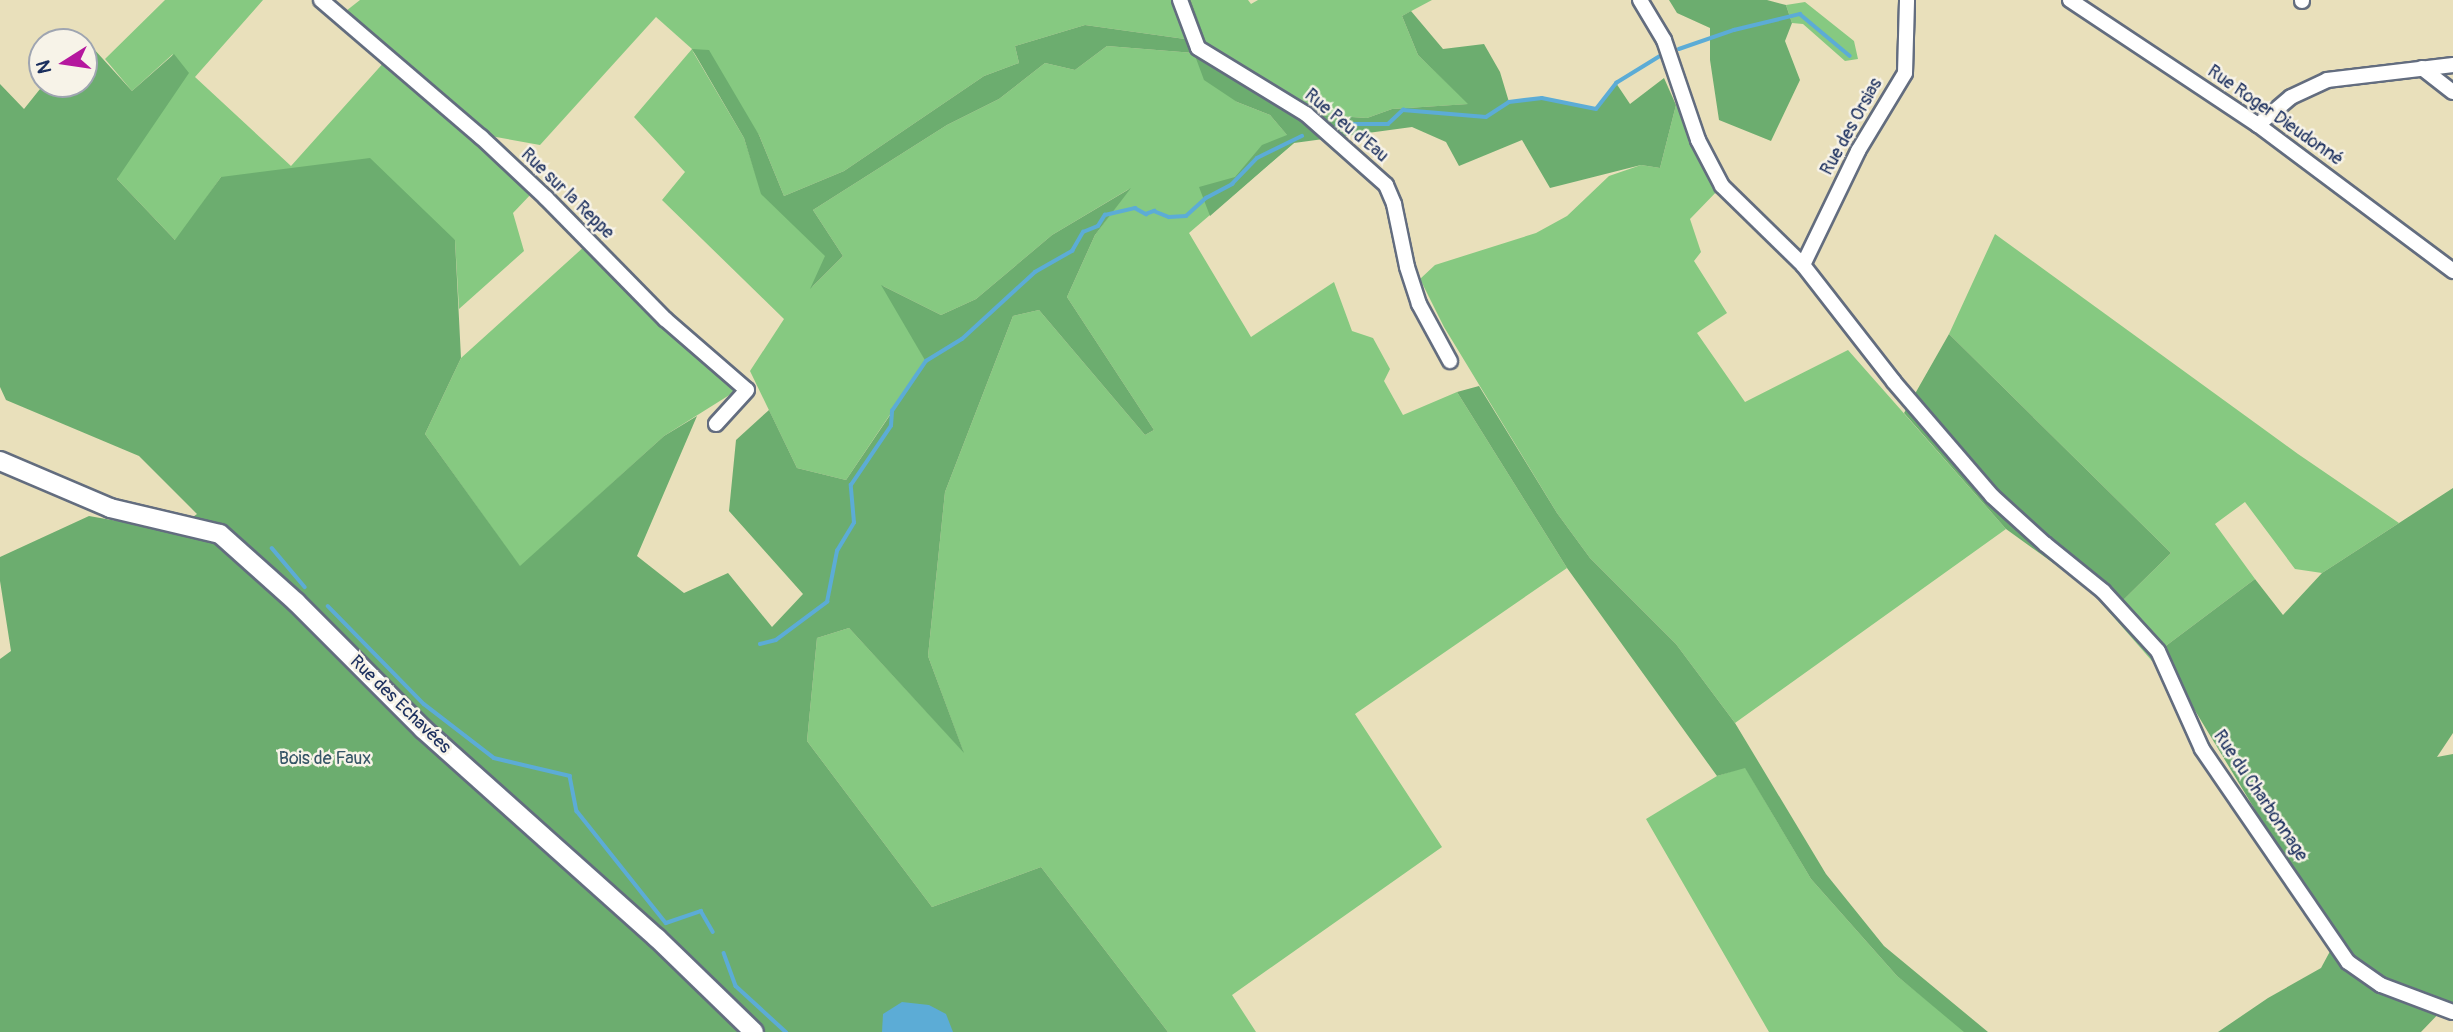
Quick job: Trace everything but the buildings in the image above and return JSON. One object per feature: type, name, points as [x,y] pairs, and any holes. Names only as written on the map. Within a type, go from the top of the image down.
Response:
[{"type":"street","name":"Rue sur la Reppe","points":[[321,0],[547,198],[665,319],[747,390],[716,424]]},
{"type":"street","name":"Rue Peu d'Eau","points":[[1180,0],[1198,48],[1306,114],[1386,186],[1394,204],[1407,267],[1419,304],[1450,361]]},
{"type":"street","points":[[1640,0],[1664,40],[1698,140],[1721,186],[1803,265]]},
{"type":"street","name":"Rue des Orsias","points":[[1803,265],[1858,151],[1905,73],[1907,0]]},
{"type":"street","name":"Rue Roger Dieudonné","points":[[2070,0],[2258,125],[2453,271]]},
{"type":"street","points":[[2258,125],[2291,97],[2327,79],[2453,65]]},
{"type":"street","points":[[2422,68],[2453,92]]},
{"type":"street","name":"Rue du Charbonnage","points":[[1803,265],[1894,382],[1992,496],[2045,544],[2103,590],[2158,651],[2202,749],[2299,888],[2332,944],[2348,962],[2381,985],[2453,1012]]},
{"type":"street","name":"Rue des Echavées","points":[[0,461],[110,508],[220,534],[296,602],[423,729],[583,875],[657,938],[754,1032]]},
{"type":"green space","points":[[165,0],[263,0],[195,77],[291,166],[386,60],[532,193],[513,213],[524,251],[459,309],[455,240],[221,177],[176,241],[117,179],[173,54],[132,91],[105,59]]},
{"type":"green space","points":[[360,0],[1173,0],[1185,39],[1085,25],[1015,46],[1019,63],[984,76],[844,171],[784,196],[759,135],[692,50],[744,138],[762,194],[826,256],[812,287],[843,256],[813,210],[947,125],[999,99],[1045,63],[1075,70],[1107,46],[1194,53],[1237,102],[1270,115],[1294,143],[1189,233],[1251,337],[1334,282],[1352,331],[1373,338],[1390,369],[1384,381],[1403,415],[1457,392],[1567,568],[1355,714],[1442,847],[1232,995],[1256,1032],[1168,1032],[1041,867],[932,907],[807,741],[817,638],[849,628],[963,751],[928,656],[945,492],[1013,316],[1039,310],[1145,435],[1154,430],[1067,297],[1095,235],[1129,189],[1052,235],[976,299],[941,315],[883,286],[926,361],[846,480],[797,468],[750,371],[784,319],[662,200],[685,172],[634,117],[692,49],[656,17],[540,145],[485,135],[346,11]]},
{"type":"green space","points":[[1173,0],[1191,0],[1206,42],[1320,115],[1367,118],[1392,109],[1468,104],[1418,55],[1402,16],[1411,11],[1443,49],[1484,44],[1500,72],[1509,102],[1542,98],[1595,109],[1616,83],[1630,104],[1664,78],[1676,105],[1660,168],[1641,165],[1550,188],[1522,140],[1459,166],[1446,142],[1412,127],[1294,143],[1210,216],[1199,187],[1235,177],[1262,145],[1287,135],[1270,115],[1237,102],[1204,80],[1194,53],[1107,46],[1075,70],[1045,63],[999,99],[947,125],[813,210],[843,256],[810,289],[825,256],[761,194],[744,138],[692,49],[709,50],[759,135],[784,196],[844,171],[984,76],[1019,63],[1015,46],[1085,25],[1185,39]]},
{"type":"green space","points":[[1191,0],[1248,0],[1251,4],[1258,0],[1432,0],[1402,16],[1418,55],[1469,104],[1392,109],[1367,118],[1320,115],[1205,42]]},
{"type":"green space","points":[[1669,0],[1767,0],[1786,5],[1792,23],[1785,41],[1800,80],[1771,141],[1719,120],[1710,60],[1710,28],[1677,13]]},
{"type":"green space","points":[[1805,2],[1854,41],[1858,59],[1845,61],[1803,24],[1792,23],[1786,5]]},
{"type":"green space","name":"Bois de Faux","points":[[98,54],[132,91],[174,54],[189,73],[117,179],[175,240],[221,177],[370,158],[455,240],[461,358],[425,434],[520,566],[664,436],[697,416],[637,556],[684,593],[728,573],[772,627],[803,594],[729,511],[736,440],[769,410],[797,468],[846,480],[926,362],[881,285],[941,315],[976,299],[1052,235],[1131,188],[1095,235],[1067,297],[1154,430],[1145,435],[1039,310],[1013,316],[945,492],[928,656],[964,753],[849,628],[817,638],[807,741],[932,907],[1041,867],[1168,1032],[0,1032],[0,659],[11,651],[0,581],[0,557],[89,516],[174,531],[197,514],[139,456],[6,400],[0,387],[0,84],[24,109],[33,98],[98,98]]},
{"type":"green space","points":[[1676,105],[1722,186],[1690,219],[1701,252],[1694,261],[1727,313],[1697,333],[1745,402],[1848,350],[2006,529],[1735,723],[1676,644],[1590,558],[1557,513],[1444,327],[1420,279],[1435,265],[1536,233],[1567,216],[1609,176],[1641,165],[1660,168]]},
{"type":"green space","points":[[1995,234],[2298,454],[2399,523],[2322,573],[2295,569],[2245,502],[2215,524],[2255,579],[2159,651],[2152,661],[2110,613],[2171,553],[1949,334]]},
{"type":"green space","points":[[586,245],[739,389],[664,436],[520,567],[425,434],[461,358]]},
{"type":"green space","points":[[1949,334],[2171,553],[2110,613],[2088,588],[2006,529],[1904,413]]},
{"type":"green space","points":[[1479,386],[1557,513],[1590,558],[1676,644],[1735,723],[1826,874],[1884,946],[1988,1032],[1964,1032],[1897,976],[1811,879],[1745,768],[1717,776],[1567,568],[1457,392]]},
{"type":"green space","points":[[2453,488],[2453,733],[2437,757],[2453,754],[2453,1012],[2444,1008],[2421,1032],[2218,1032],[2268,998],[2321,968],[2335,942],[2159,651],[2255,579],[2283,615],[2322,573]]},
{"type":"green space","points":[[1745,767],[1811,879],[1897,976],[1966,1032],[1769,1032],[1646,819],[1717,776]]},
{"type":"water","points":[[902,1002],[929,1005],[946,1014],[953,1032],[882,1032],[883,1014]]},
{"type":"waterway","points":[[1679,49],[1734,30],[1800,14],[1850,56]]},
{"type":"waterway","points":[[1337,124],[1388,124],[1403,110],[1486,117],[1509,102],[1542,98],[1596,109],[1616,83],[1660,56]]},
{"type":"waterway","points":[[760,644],[776,640],[827,602],[837,551],[854,523],[851,485],[891,426],[892,411],[926,361],[962,339],[1035,272],[1072,251],[1083,232],[1098,226],[1105,215],[1135,208],[1146,214],[1154,211],[1169,217],[1186,216],[1206,198],[1232,184],[1257,158],[1302,136]]},
{"type":"waterway","points":[[272,548],[305,587]]},
{"type":"waterway","points":[[328,606],[424,704],[494,758],[570,776],[577,811],[666,923],[701,911],[713,932]]},
{"type":"waterway","points":[[724,953],[736,986],[786,1032]]}]
